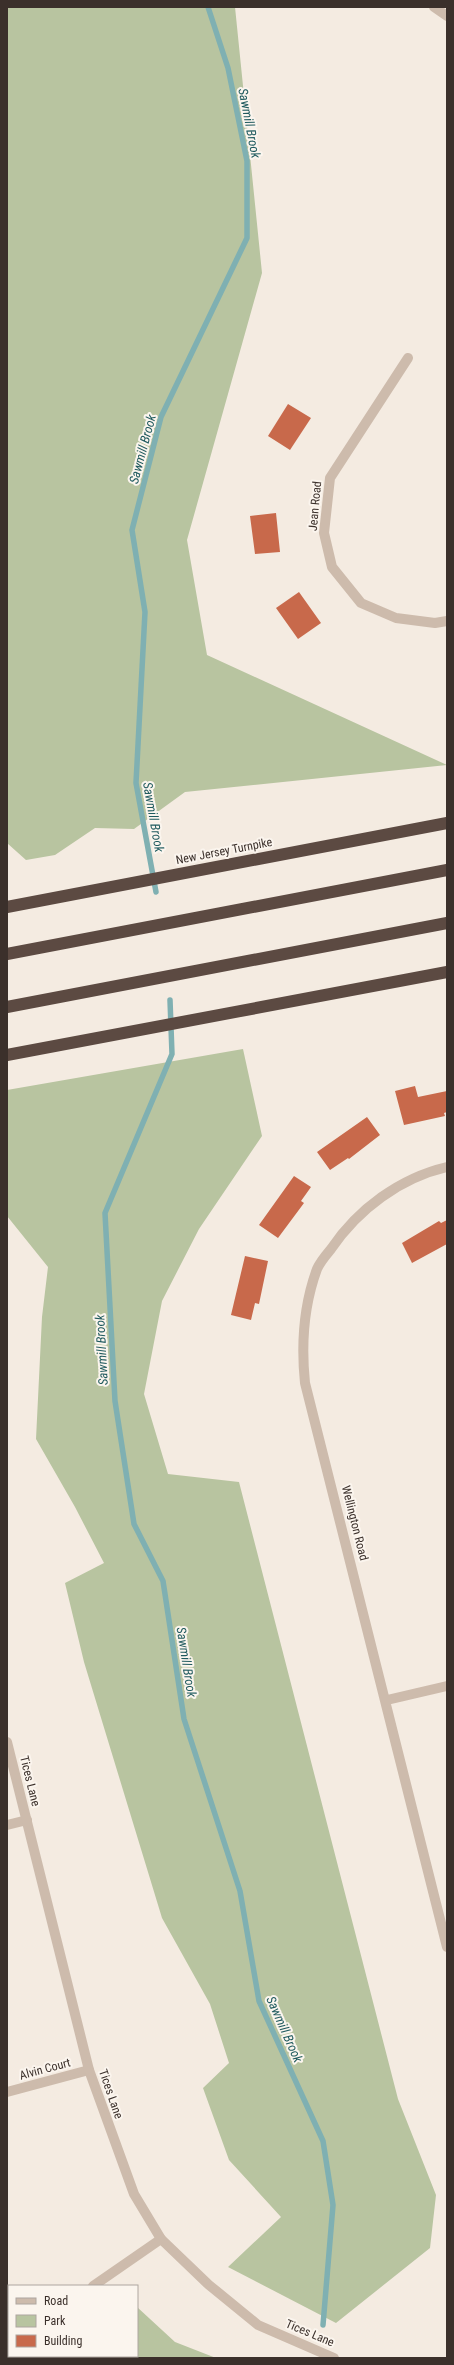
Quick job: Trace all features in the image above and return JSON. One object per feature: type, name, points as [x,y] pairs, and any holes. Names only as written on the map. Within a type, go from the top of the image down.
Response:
[{"type":"highway","name":"New Jersey Turnpike","points":[[7,906],[447,823]]},
{"type":"highway","points":[[7,954],[447,870]]},
{"type":"highway","points":[[7,1006],[447,923]]},
{"type":"highway","points":[[7,1054],[200,1020],[447,972]]},
{"type":"street","points":[[434,7],[447,16]]},
{"type":"street","name":"Jean Road","points":[[408,358],[330,478],[324,533],[332,567],[361,603],[396,618],[435,622],[447,621]]},
{"type":"street","name":"Wellington Road","points":[[447,1166],[433,1170],[396,1188],[364,1209],[339,1236],[318,1268],[303,1324],[305,1383],[387,1700],[447,1947]]},
{"type":"street","points":[[387,1700],[447,1686]]},
{"type":"street","name":"Tices Lane","points":[[7,1742],[89,2070],[134,2194],[161,2239],[209,2285],[258,2325],[334,2358]]},
{"type":"street","points":[[7,1825],[27,1820]]},
{"type":"street","name":"Alvin Court","points":[[7,2092],[89,2070]]},
{"type":"street","points":[[94,2285],[161,2239]]},
{"type":"green space","points":[[7,7],[235,7],[262,273],[187,540],[207,655],[447,765],[185,792],[134,829],[95,828],[55,855],[26,860],[7,843]]},
{"type":"green space","points":[[243,1049],[262,1136],[199,1229],[162,1301],[144,1394],[168,1474],[239,1482],[398,2099],[436,2195],[430,2248],[336,2323],[228,2267],[281,2217],[229,2160],[203,2088],[229,2063],[210,2004],[162,1918],[84,1662],[65,1583],[104,1563],[75,1507],[36,1439],[42,1317],[48,1267],[7,1216],[7,1090]]},
{"type":"green space","points":[[138,2308],[175,2342],[216,2358],[11,2358],[138,2357]]},
{"type":"building","points":[[288,404],[311,418],[290,450],[268,436]]},
{"type":"building","points":[[276,513],[280,552],[255,554],[250,516]]},
{"type":"building","points":[[299,592],[321,623],[298,639],[276,608]]},
{"type":"building","points":[[415,1086],[418,1097],[447,1091],[447,1112],[444,1113],[445,1116],[404,1125],[395,1091]]},
{"type":"building","points":[[367,1117],[380,1135],[349,1159],[348,1158],[330,1170],[317,1152]]},
{"type":"building","points":[[294,1176],[311,1187],[301,1201],[304,1203],[278,1238],[259,1225]]},
{"type":"building","points":[[447,1220],[447,1244],[412,1263],[402,1243],[439,1221],[441,1223]]},
{"type":"building","points":[[245,1256],[268,1261],[259,1304],[255,1303],[251,1320],[231,1315]]},
{"type":"waterway","name":"Sawmill Brook","points":[[156,892],[136,783],[145,612],[132,530],[161,417],[247,238],[247,161],[228,68],[208,7]]},
{"type":"waterway","name":"Sawmill Brook","points":[[170,1000],[172,1054],[105,1213],[115,1401],[134,1524],[163,1581],[184,1719],[240,1891],[259,2001],[323,2141],[333,2205],[323,2325]]}]
